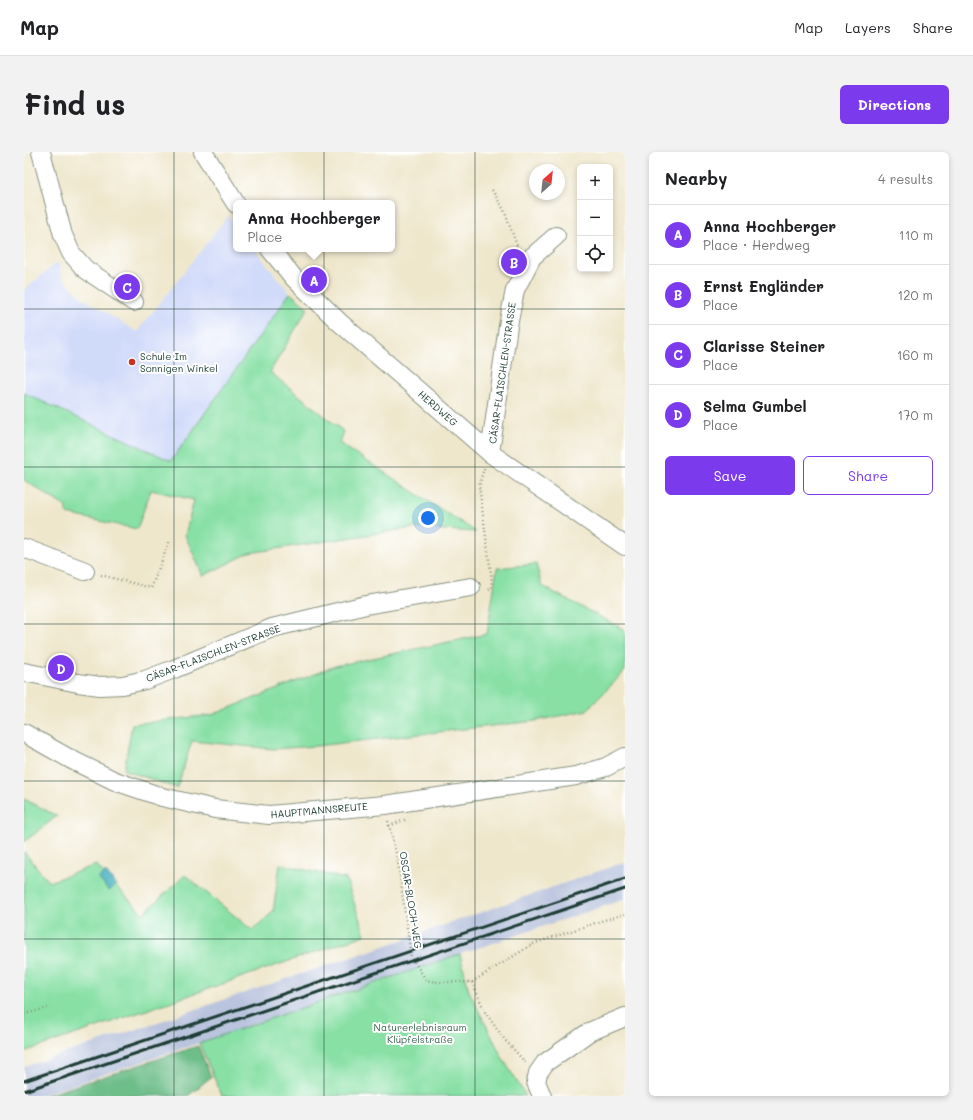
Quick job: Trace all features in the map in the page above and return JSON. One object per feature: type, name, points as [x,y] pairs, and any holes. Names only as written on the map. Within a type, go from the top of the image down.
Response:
[{"type":"street","points":[[40,152],[63,235],[71,253],[85,269],[134,302]]},
{"type":"street","points":[[204,152],[234,200]]},
{"type":"street","name":"CÄSAR-FLAISCHLEN-STRASSE","points":[[490,453],[508,326],[515,290],[532,257],[556,236]]},
{"type":"street","name":"HERDWEG","points":[[272,252],[294,278],[338,321],[490,453],[625,546]]},
{"type":"street","points":[[24,548],[85,571]]},
{"type":"street","name":"CÄSAR-FLAISCHLEN-STRASSE","points":[[24,672],[100,686],[123,685],[145,680],[174,669],[272,628],[366,605],[478,589]]},
{"type":"street","name":"HAUPTMANNSREUTE","points":[[24,733],[72,760],[115,781],[162,797],[215,810],[269,815],[385,805],[576,776],[606,767],[625,757]]},
{"type":"street","points":[[542,1096],[536,1082],[538,1073],[545,1063],[589,1032],[625,1017]]},
{"type":"path","points":[[492,190],[504,210],[520,252]]},
{"type":"path","points":[[478,589],[492,588],[479,486],[483,470]]},
{"type":"path","points":[[85,571],[151,588],[170,540]]},
{"type":"path","name":"OSCAR-BLOCH-WEG","points":[[389,826],[398,862],[411,957],[426,980],[436,982],[472,982]]},
{"type":"path","points":[[538,1073],[505,1040],[489,1018],[472,982],[533,944],[625,914]]},
{"type":"path","points":[[24,1014],[48,1008]]},
{"type":"shaded area","name":"Schule Im Sonnigen Winkel","points":[[228,216],[233,223],[233,252],[256,252],[290,293],[171,461],[24,393],[24,290],[58,262],[62,278],[81,297],[137,332]]},
{"type":"shaded area","points":[[625,862],[625,899],[39,1096],[24,1096],[24,1067],[393,943]]},
{"type":"green space","points":[[290,293],[308,308],[270,372],[343,431],[339,443],[476,532],[412,528],[249,553],[203,576],[185,535],[194,500],[151,490],[137,529],[67,514],[66,507],[24,480],[24,393],[171,461]]},
{"type":"green space","points":[[536,564],[542,586],[625,630],[625,671],[587,710],[535,721],[316,746],[273,749],[192,741],[177,788],[124,770],[132,724],[212,715],[335,666],[487,634],[497,568]]},
{"type":"green space","points":[[24,799],[57,816],[24,842]]},
{"type":"green space","points":[[24,852],[49,882],[96,865],[143,914],[185,875],[252,930],[273,912],[280,864],[346,879],[365,935],[24,1052]]},
{"type":"green space","name":"Naturerlebnisraum Klüpfelstraße","points":[[460,954],[469,991],[503,1059],[526,1096],[222,1096],[199,1043]]},
{"type":"green space","points":[[198,1046],[211,1077],[188,1096],[44,1096]]},
{"type":"water","points":[[106,872],[116,885],[109,891],[98,878]]},
{"type":"railway","points":[[24,1081],[625,879]]},
{"type":"railway","points":[[24,1091],[625,889]]},
{"type":"place","name":"Ernst Engländer","points":[[514,262]]},
{"type":"place","name":"Anna Hochberger","points":[[314,280]]},
{"type":"place","name":"Clarisse Steiner","points":[[127,287]]},
{"type":"place","name":"Schule Im Sonnigen Winkel","points":[[132,362]]},
{"type":"place","name":"Selma Gumbel","points":[[61,668]]}]
